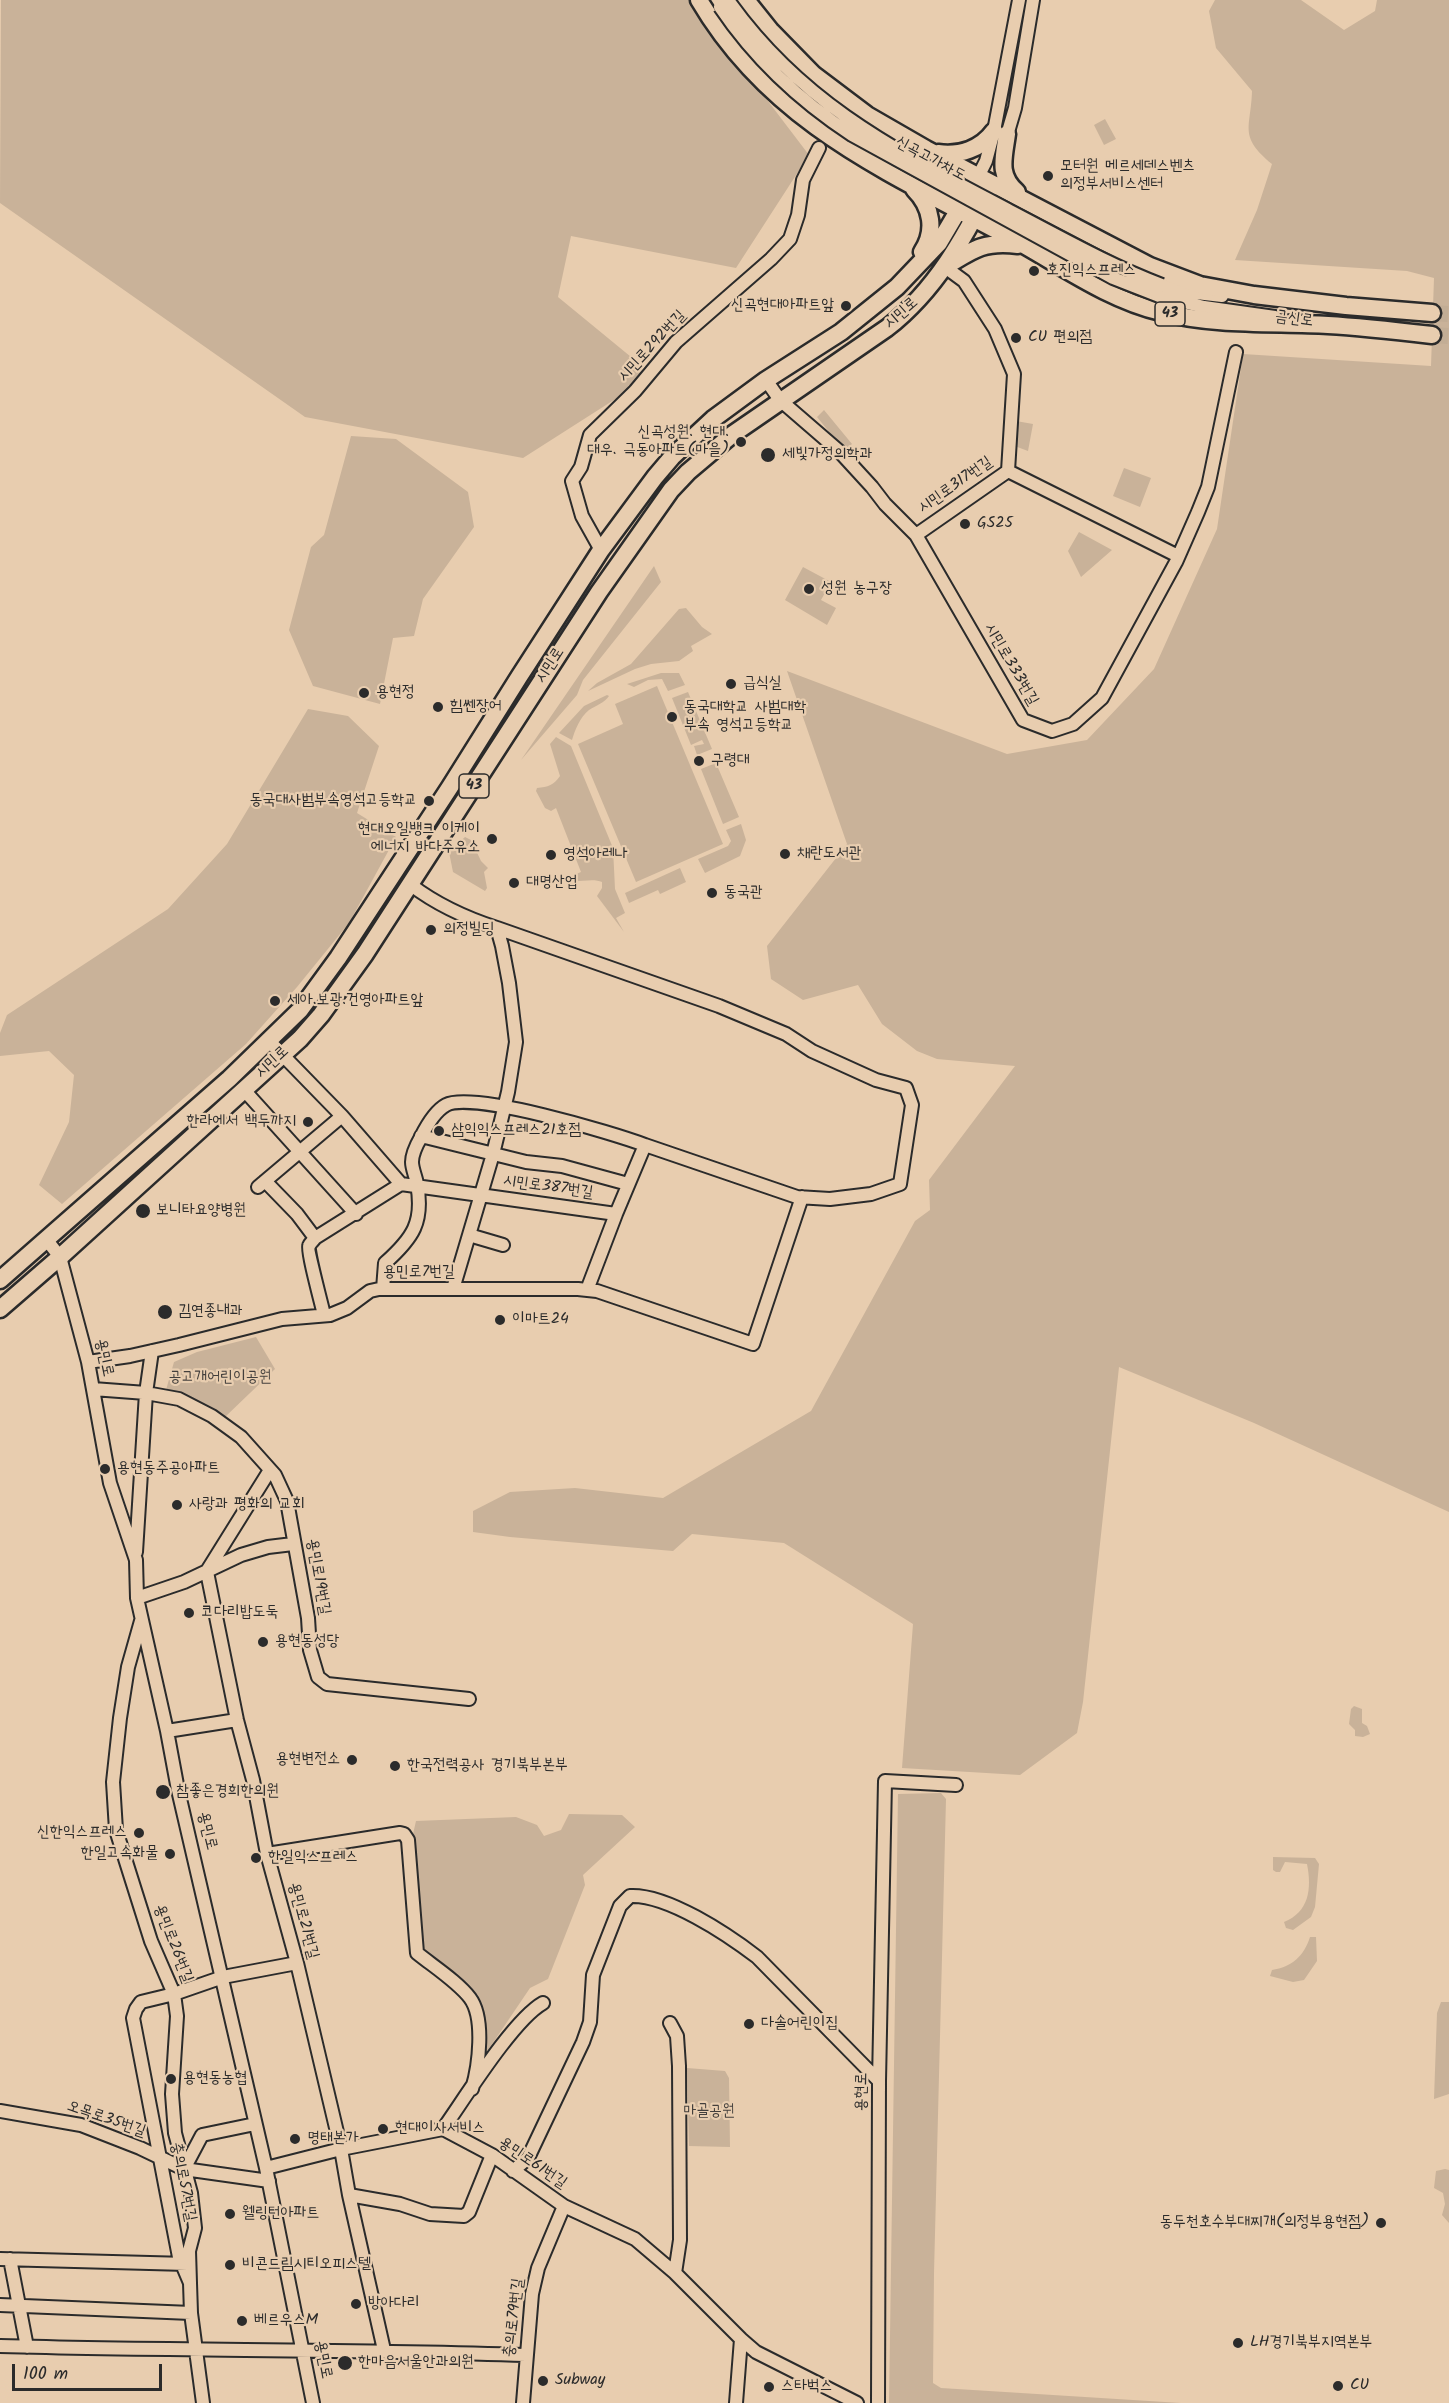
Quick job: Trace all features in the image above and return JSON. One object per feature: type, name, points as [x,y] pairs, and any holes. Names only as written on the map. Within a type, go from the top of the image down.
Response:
[{"type":"main road","points":[[699,0],[728,43],[782,99],[830,138],[903,182],[1027,246]]},
{"type":"main road","points":[[746,0],[777,37],[814,75],[867,116],[1135,258],[1200,285],[1254,295],[1386,309]]},
{"type":"main road","points":[[926,149],[945,154],[962,152],[1001,133],[1005,179],[1017,192],[1053,215]]},
{"type":"main road","name":"시민로","points":[[0,1309],[283,1055],[321,1015],[411,885],[599,592],[655,510],[707,454],[780,400],[899,319],[925,294],[945,267],[985,180]]},
{"type":"main road","points":[[903,182],[921,196],[927,208],[931,230],[930,239],[906,278]]},
{"type":"main road","name":"시민로","points":[[0,1280],[221,1087],[300,1010],[338,958],[601,550],[636,501],[672,457],[713,419],[766,380],[841,332],[906,278],[967,215]]},
{"type":"main road","points":[[945,267],[974,249],[989,244],[1027,246]]},
{"type":"main road","name":"43","points":[[1027,246],[1114,295],[1161,312],[1236,323],[1328,325]]},
{"type":"main road","name":"금신로","points":[[1386,309],[1432,313]]},
{"type":"main road","name":"금신로","points":[[1328,325],[1432,335]]},
{"type":"street","name":"시민로","points":[[1001,133],[1019,0]]},
{"type":"street","name":"시민로","points":[[985,180],[986,161],[1015,108],[1034,0]]},
{"type":"street","name":"신곡고가차도","points":[[721,2],[783,66],[819,98],[860,128],[1160,291]]},
{"type":"street","name":"시민로292번길","points":[[601,550],[582,516],[572,481],[581,466],[590,435],[635,391],[676,342],[771,259],[790,239],[798,215],[803,180],[819,148]]},
{"type":"street","name":"시민로317번길","points":[[916,535],[1008,471],[1014,374],[995,329],[963,281],[945,267]]},
{"type":"street","name":"금신로","points":[[1160,291],[1267,299],[1309,310],[1386,309]]},
{"type":"street","name":"금신로","points":[[1160,291],[1204,307],[1328,325]]},
{"type":"street","name":"시민로333번길","points":[[766,380],[780,400],[839,451],[885,504],[916,535],[1023,720],[1052,730],[1073,724],[1102,698],[1178,556],[1208,487],[1236,352]]},
{"type":"street","points":[[1008,471],[1178,556]]},
{"type":"street","points":[[383,1289],[385,1263],[408,1241],[418,1222],[420,1203],[412,1162],[421,1136],[436,1113],[447,1104],[466,1101],[605,1130],[746,1180],[802,1197],[830,1199],[871,1194],[900,1184],[912,1106],[906,1088],[876,1080],[812,1052],[786,1034],[719,1006],[459,914],[424,895],[411,885]]},
{"type":"street","points":[[453,1289],[493,1154],[514,1058],[516,1029],[502,946],[496,928]]},
{"type":"street","points":[[269,1041],[342,1116],[401,1184],[309,1245],[308,1253],[318,1282],[324,1315]]},
{"type":"street","points":[[244,1090],[356,1214]]},
{"type":"street","points":[[315,1239],[297,1214],[261,1184],[342,1116]]},
{"type":"street","points":[[421,1136],[541,1165],[562,1166],[628,1184]]},
{"type":"street","points":[[587,1290],[645,1144]]},
{"type":"street","name":"시민로387번길","points":[[401,1184],[616,1214]]},
{"type":"street","name":"용민로7번길","points":[[88,1362],[152,1351],[271,1321],[324,1315],[347,1308],[370,1292],[383,1289],[587,1290],[753,1344],[802,1197]]},
{"type":"street","points":[[469,1235],[503,1245]]},
{"type":"street","name":"용민로","points":[[46,1239],[60,1257],[88,1362],[110,1483],[136,1560],[137,1598],[178,1790],[269,2181],[313,2403]]},
{"type":"street","points":[[136,1560],[146,1393],[152,1351]]},
{"type":"street","name":"용민로19번길","points":[[93,1389],[146,1393],[179,1399],[212,1416],[241,1437],[278,1480],[287,1501],[308,1618],[310,1650],[318,1677],[327,1684],[469,1699]]},
{"type":"street","points":[[207,1572],[270,1470]]},
{"type":"street","points":[[137,1598],[184,1582],[268,1547],[293,1544]]},
{"type":"street","name":"용민로21번길","points":[[207,1572],[267,1854],[297,1963],[341,2149],[349,2195],[384,2350]]},
{"type":"street","name":"용민로26번길","points":[[142,1620],[128,1667],[120,1718],[113,1782],[116,1830],[151,1941],[174,1995],[177,2016],[172,2094],[175,2133],[191,2193],[195,2228],[186,2264]]},
{"type":"street","points":[[167,1731],[237,1720]]},
{"type":"street","name":"용현로","points":[[878,2403],[879,2081],[885,1782],[956,1785]]},
{"type":"street","points":[[267,1854],[389,1834],[404,1834],[408,1840],[417,1953],[469,1997],[477,2009],[479,2056],[471,2089]]},
{"type":"street","points":[[513,2171],[528,2158],[583,2042],[590,2022],[593,1975],[620,1906],[630,1896],[640,1895],[682,1911],[746,1948],[879,2081]]},
{"type":"street","points":[[174,1995],[223,1977],[297,1963]]},
{"type":"street","name":"충의로57번길","points":[[174,1995],[141,2002],[135,2009],[133,2018],[161,2160],[190,2283],[191,2313],[203,2403]]},
{"type":"street","points":[[266,2168],[341,2149],[443,2129],[532,2009],[543,2003]]},
{"type":"street","points":[[670,2023],[677,2036],[679,2066],[680,2240],[675,2273]]},
{"type":"street","name":"오목로35번길","points":[[0,2111],[81,2126],[140,2148],[184,2169],[269,2181]]},
{"type":"street","points":[[184,2169],[202,2135],[255,2124]]},
{"type":"street","name":"용민로61번길","points":[[443,2129],[492,2155],[564,2206],[635,2239],[675,2273],[756,2352],[857,2403]]},
{"type":"street","points":[[349,2195],[400,2204],[430,2214],[464,2216],[469,2212],[492,2155]]},
{"type":"street","name":"충의로79번길","points":[[523,2403],[532,2294],[538,2268],[564,2206]]},
{"type":"street","points":[[27,2347],[20,2306],[5,2259],[186,2264]]},
{"type":"street","points":[[0,2305],[191,2313]]},
{"type":"street","points":[[736,2403],[741,2339]]},
{"type":"street","points":[[0,2346],[384,2350],[526,2355]]},
{"type":"green space","points":[[1,0],[691,0],[809,155],[736,268],[571,236],[558,297],[653,375],[523,458],[305,417],[0,203]]},
{"type":"green space","points":[[1215,0],[1301,0],[1344,30],[1375,11],[1377,0],[1449,0],[1449,1512],[1254,1423],[1119,1367],[1083,1702],[1077,1733],[1020,1775],[902,1768],[913,1624],[784,1543],[692,1534],[673,1551],[510,1537],[473,1532],[473,1511],[510,1492],[575,1488],[663,1498],[811,1411],[915,1221],[930,1210],[929,1180],[1015,1066],[937,1059],[917,1051],[882,1024],[858,985],[803,1000],[771,979],[767,946],[847,844],[787,671],[1007,754],[1087,740],[1154,669],[1217,529],[1243,354],[1431,366],[1434,278],[1407,271],[1235,260],[1257,210],[1272,164],[1254,146],[1250,138],[1252,91],[1216,48],[1209,11]]},
{"type":"green space","points":[[1105,119],[1116,139],[1104,145],[1094,125]]},
{"type":"green space","points":[[824,410],[852,444],[844,450],[817,417]]},
{"type":"green space","points":[[1016,421],[1033,424],[1028,451],[1012,445]]},
{"type":"green space","points":[[351,436],[396,439],[468,492],[474,527],[423,599],[414,636],[393,638],[380,704],[313,686],[289,630],[311,547],[324,535]]},
{"type":"green space","points":[[1124,468],[1151,478],[1140,507],[1113,496]]},
{"type":"green space","points":[[1079,532],[1112,550],[1081,577],[1068,551]]},
{"type":"green space","points":[[654,566],[661,582],[583,680],[577,695],[521,760]]},
{"type":"green space","name":"성원 농구장","points":[[803,567],[831,582],[821,600],[836,608],[827,625],[785,600]]},
{"type":"green space","points":[[686,608],[702,627],[712,634],[691,646],[693,651],[679,661],[651,664],[635,669],[588,691],[597,683],[631,664],[679,609]]},
{"type":"green space","points":[[661,673],[679,673],[685,685],[668,691],[662,679],[648,680],[634,687],[627,684]]},
{"type":"green space","points":[[657,686],[723,844],[636,882],[578,744],[623,724],[615,704]]},
{"type":"green space","points":[[688,692],[712,749],[697,755],[694,746],[704,744],[702,740],[691,745],[672,698]]},
{"type":"green space","points":[[609,696],[605,700],[583,716],[572,740],[559,733],[584,706]]},
{"type":"green space","points":[[308,709],[348,716],[379,746],[357,813],[396,837],[349,923],[297,987],[246,1044],[62,1204],[39,1185],[69,1122],[74,1075],[49,1051],[0,1056],[0,1033],[7,1015],[168,909],[227,844]]},
{"type":"green space","points":[[556,737],[571,746],[613,848],[615,889],[625,913],[616,918],[624,932],[597,896],[602,888],[602,882],[570,881],[569,877],[581,872],[556,808],[551,811],[545,808],[536,791],[537,788],[553,783],[560,776],[550,744]]},
{"type":"green space","points":[[716,763],[739,817],[723,824],[701,769]]},
{"type":"green space","points":[[741,824],[746,840],[740,856],[705,873],[698,859],[728,846],[731,841],[726,830]]},
{"type":"green space","points":[[465,837],[471,840],[481,861],[488,868],[484,872],[487,888],[485,891],[453,872],[449,852]]},
{"type":"green space","points":[[680,868],[686,882],[660,894],[658,890],[629,903],[625,893]]},
{"type":"green space","name":"공고개어린이공원","points":[[256,1337],[275,1369],[225,1417],[166,1390],[174,1362],[197,1352]]},
{"type":"green space","points":[[1354,1706],[1362,1709],[1362,1723],[1367,1726],[1370,1734],[1363,1737],[1355,1736],[1355,1730],[1349,1724],[1351,1709]]},
{"type":"green space","points":[[941,1793],[946,1799],[933,2383],[941,2388],[1181,2403],[889,2403],[898,1794]]},
{"type":"green space","points":[[569,1814],[622,1815],[635,1827],[583,1875],[585,1885],[548,1979],[530,1988],[482,2059],[478,1995],[417,1949],[410,1847],[416,1821],[516,1817],[537,1825],[544,1836],[561,1830]]},
{"type":"green space","points":[[1273,1857],[1315,1858],[1319,1864],[1315,1907],[1311,1917],[1293,1930],[1286,1928],[1284,1922],[1299,1912],[1307,1899],[1309,1882],[1307,1864],[1285,1862],[1280,1872],[1276,1872],[1273,1870]]},
{"type":"green space","points":[[1310,1937],[1316,1937],[1317,1961],[1304,1980],[1293,1982],[1270,1976],[1272,1970],[1296,1960]]},
{"type":"green space","points":[[1441,2002],[1449,2002],[1449,2094],[1434,2099],[1437,2013]]},
{"type":"green space","name":"마골공원","points":[[687,2068],[725,2071],[729,2078],[730,2147],[689,2146]]},
{"type":"green space","points":[[1449,2170],[1449,2223],[1442,2215],[1445,2204],[1443,2193],[1434,2188],[1436,2171]]},
{"type":"tunnel","points":[[1432,313],[1449,314]]},
{"type":"tunnel","points":[[1432,335],[1449,336]]},
{"type":"place","name":"모터원 메르세데스벤츠 의정부서비스센터","points":[[1048,176]]},
{"type":"place","name":"호진익스프레스","points":[[1034,271]]},
{"type":"place","name":"신곡현대아파트앞","points":[[846,306]]},
{"type":"place","name":"CU 편의점","points":[[1016,338]]},
{"type":"place","name":"신곡성원. 현대. 대우. 극동아파트(마을)","points":[[741,442]]},
{"type":"place","name":"세빛가정의학과","points":[[768,455]]},
{"type":"place","name":"GS25","points":[[965,524]]},
{"type":"place","name":"성원 농구장","points":[[809,589]]},
{"type":"place","name":"급식실","points":[[731,684]]},
{"type":"place","name":"용현정","points":[[364,693]]},
{"type":"place","name":"힘쎈장어","points":[[438,707]]},
{"type":"place","name":"동국대학교 사범대학 부속 영석고등학교","points":[[672,717]]},
{"type":"place","name":"구령대","points":[[699,761]]},
{"type":"place","name":"동국대사범부속영석고등학교","points":[[429,801]]},
{"type":"place","name":"현대오일뱅크 이케이 에너지 바다주유소","points":[[492,839]]},
{"type":"place","name":"채란도서관","points":[[785,854]]},
{"type":"place","name":"영석아레나","points":[[551,855]]},
{"type":"place","name":"대명산업","points":[[514,883]]},
{"type":"place","name":"동국관","points":[[712,893]]},
{"type":"place","name":"의정빌딩","points":[[431,930]]},
{"type":"place","name":"세아.보광.건영아파트앞","points":[[275,1001]]},
{"type":"place","name":"한라에서 백두까지","points":[[308,1122]]},
{"type":"place","name":"삼익익스프레스21호점","points":[[439,1131]]},
{"type":"place","name":"보니타요양병원","points":[[143,1211]]},
{"type":"place","name":"김연종내과","points":[[165,1312]]},
{"type":"place","name":"이마트24","points":[[500,1320]]},
{"type":"place","name":"용현동주공아파트","points":[[105,1469]]},
{"type":"place","name":"사랑과 평화의 교회","points":[[177,1505]]},
{"type":"place","name":"코다리밥도둑","points":[[189,1613]]},
{"type":"place","name":"용현동성당","points":[[263,1642]]},
{"type":"place","name":"용현변전소","points":[[352,1760]]},
{"type":"place","name":"한국전력공사 경기북부본부","points":[[395,1766]]},
{"type":"place","name":"참좋은경희한의원","points":[[163,1792]]},
{"type":"place","name":"신한익스프레스","points":[[139,1833]]},
{"type":"place","name":"한일고속화물","points":[[170,1854]]},
{"type":"place","name":"한일익스프레스","points":[[256,1858]]},
{"type":"place","name":"다솔어린이집","points":[[749,2024]]},
{"type":"place","name":"용현동농협","points":[[171,2079]]},
{"type":"place","name":"현대이사서비스","points":[[383,2129]]},
{"type":"place","name":"명태본가","points":[[295,2139]]},
{"type":"place","name":"웰링턴아파트","points":[[230,2214]]},
{"type":"place","name":"동두천호수부대찌개(의정부용현점)","points":[[1381,2223]]},
{"type":"place","name":"비콘드림시티오피스텔","points":[[230,2265]]},
{"type":"place","name":"방아다리","points":[[356,2304]]},
{"type":"place","name":"베르우스M","points":[[242,2321]]},
{"type":"place","name":"LH경기북부지역본부","points":[[1238,2343]]},
{"type":"place","name":"한마음서울안과의원","points":[[345,2363]]},
{"type":"place","name":"Subway","points":[[543,2381]]},
{"type":"place","name":"CU","points":[[1338,2386]]},
{"type":"place","name":"스타벅스","points":[[769,2387]]}]
